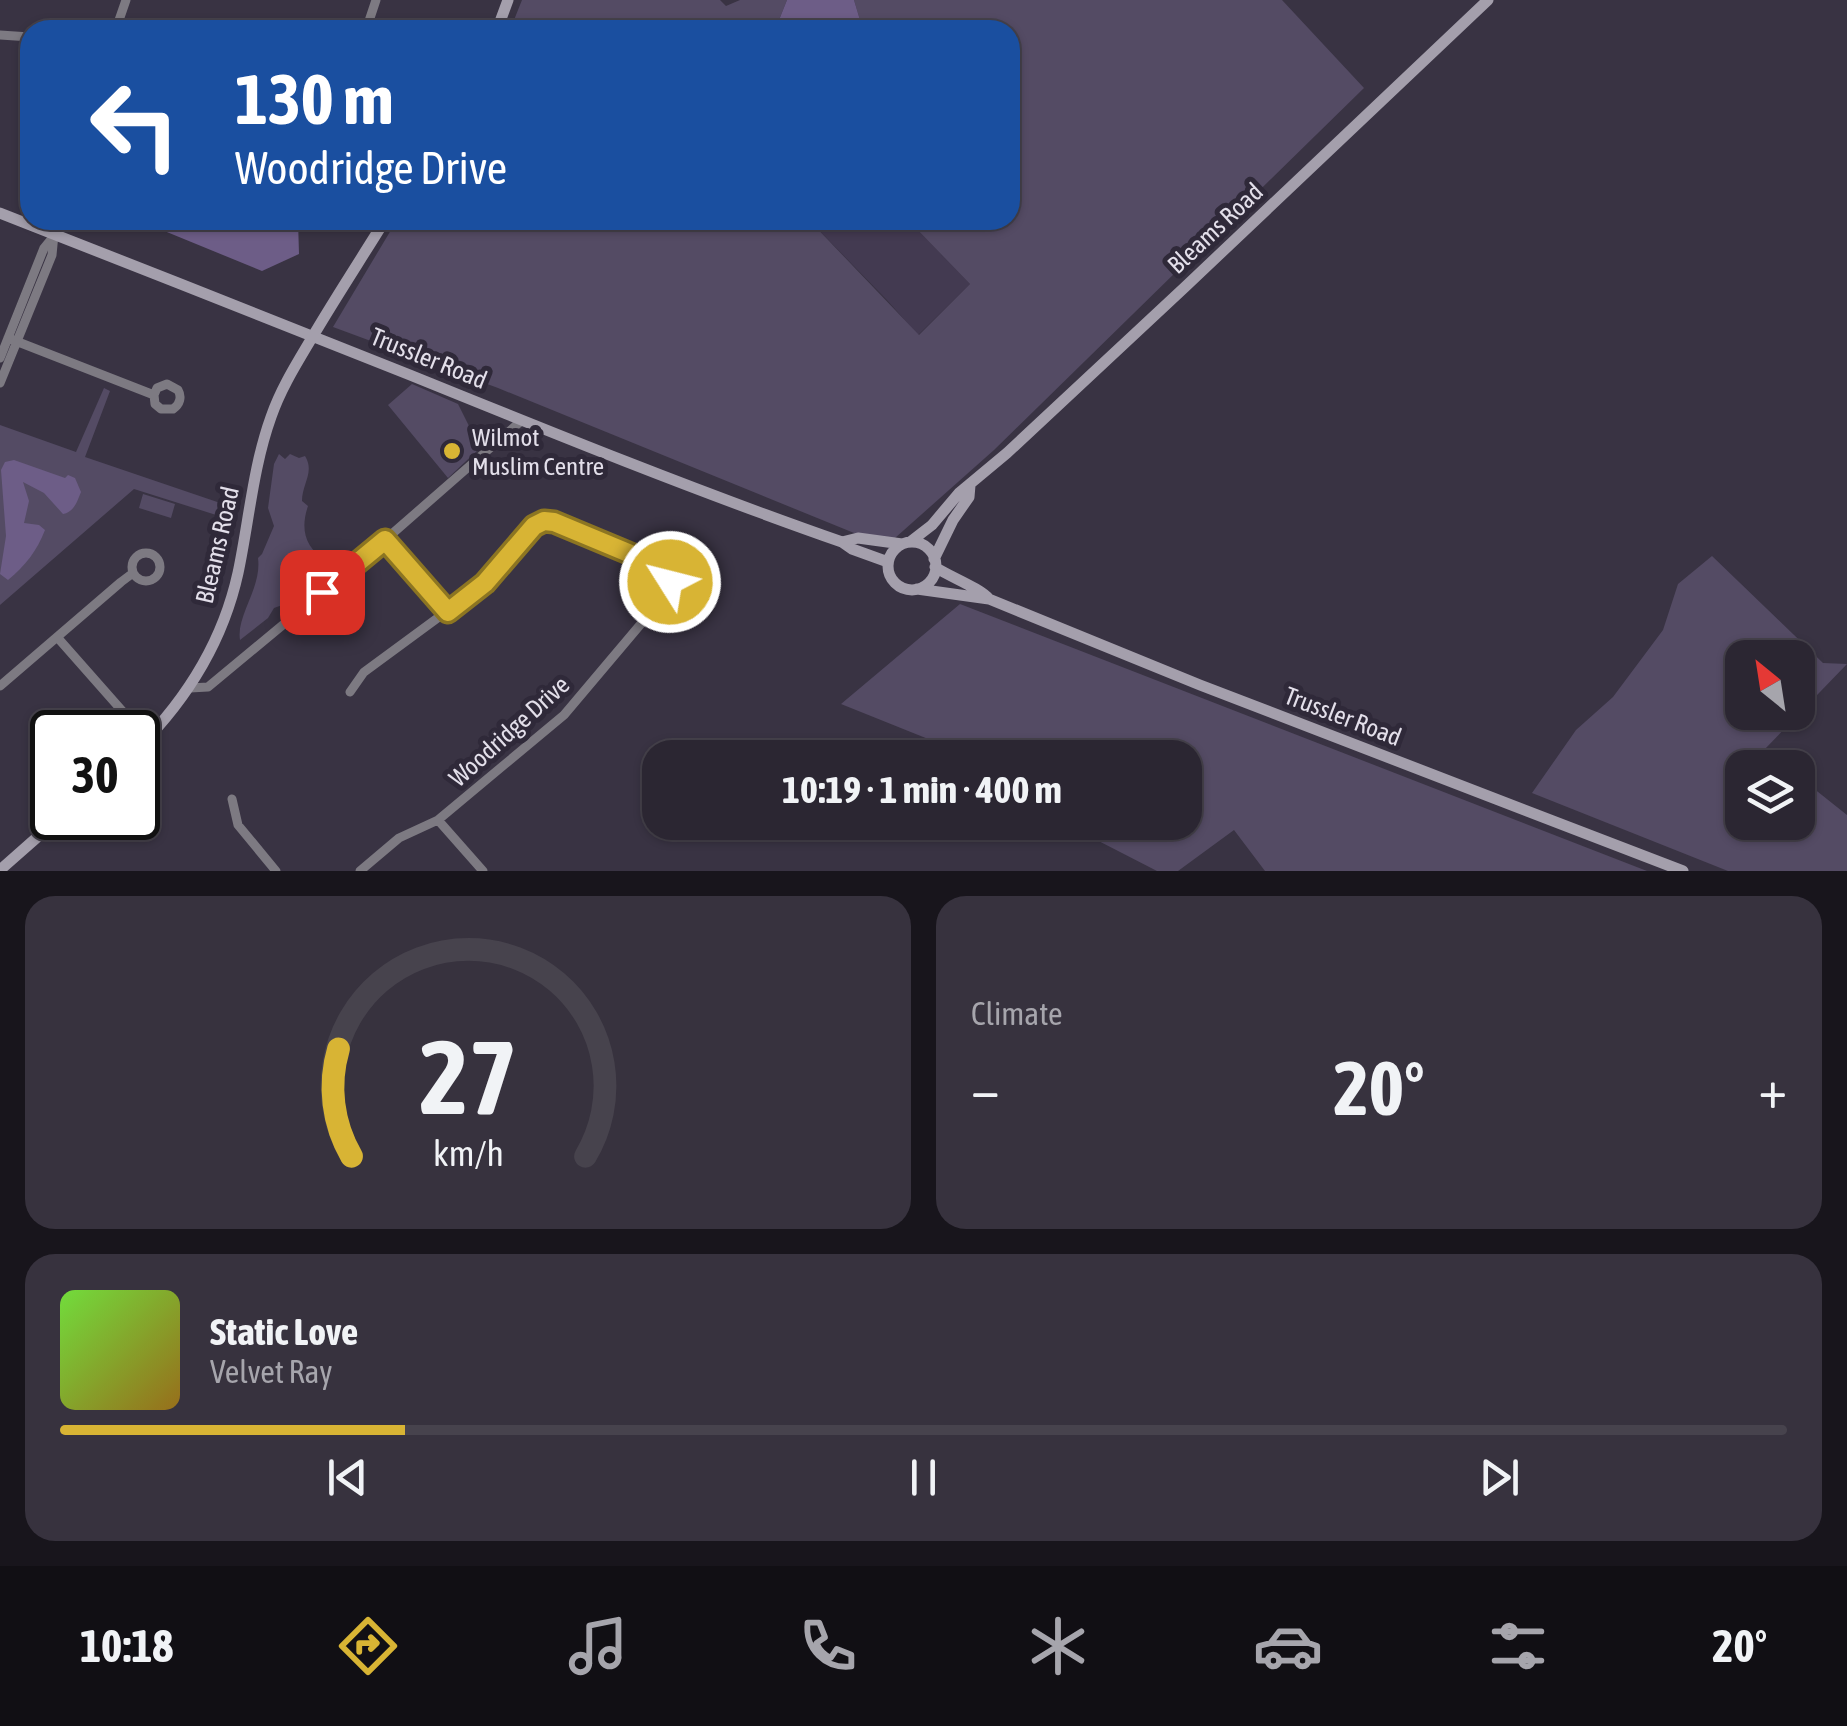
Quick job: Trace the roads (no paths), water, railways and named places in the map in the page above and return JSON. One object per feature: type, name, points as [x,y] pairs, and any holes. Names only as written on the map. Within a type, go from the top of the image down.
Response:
[{"type":"main road","name":"Bleams Road","points":[[906,543],[932,524],[959,494],[1488,0]]},
{"type":"main road","name":"Trussler Road","points":[[44,230],[729,503],[888,562]]},
{"type":"main road","points":[[54,234],[56,230]]},
{"type":"main road","name":"Bleams Road","points":[[160,723],[190,688],[213,645],[233,592],[272,414],[313,336],[378,230]]},
{"type":"main road","name":"Bleams Road","points":[[935,563],[953,520],[969,497],[970,485]]},
{"type":"main road","name":"Trussler Road","points":[[842,542],[858,538],[906,543]]},
{"type":"main road","points":[[906,543],[925,546],[935,563],[930,581],[917,589],[902,588],[890,578],[888,562],[895,549],[906,543]]},
{"type":"main road","name":"Trussler Road","points":[[935,563],[954,580],[990,599]]},
{"type":"main road","name":"Trussler Road","points":[[917,589],[990,599],[1683,871]]},
{"type":"main road","points":[[0,870],[34,840]]},
{"type":"street","points":[[0,383],[44,248],[54,234]]},
{"type":"street","points":[[0,358],[13,340]]},
{"type":"street","points":[[13,340],[154,395]]},
{"type":"street","points":[[190,688],[208,687],[521,421]]},
{"type":"street","name":"Woodridge Drive","points":[[350,692],[364,672],[485,583],[534,526],[544,521],[662,567],[670,582],[667,593],[564,715],[438,820],[399,838],[360,871]]},
{"type":"street","points":[[385,540],[448,612]]},
{"type":"street","points":[[0,686],[134,573]]},
{"type":"street","points":[[57,637],[115,710]]},
{"type":"street","points":[[232,799],[238,825],[276,871]]},
{"type":"street","points":[[438,820],[483,871]]},
{"type":"place","name":"Wilmot Muslim Centre","points":[[452,451]]}]
